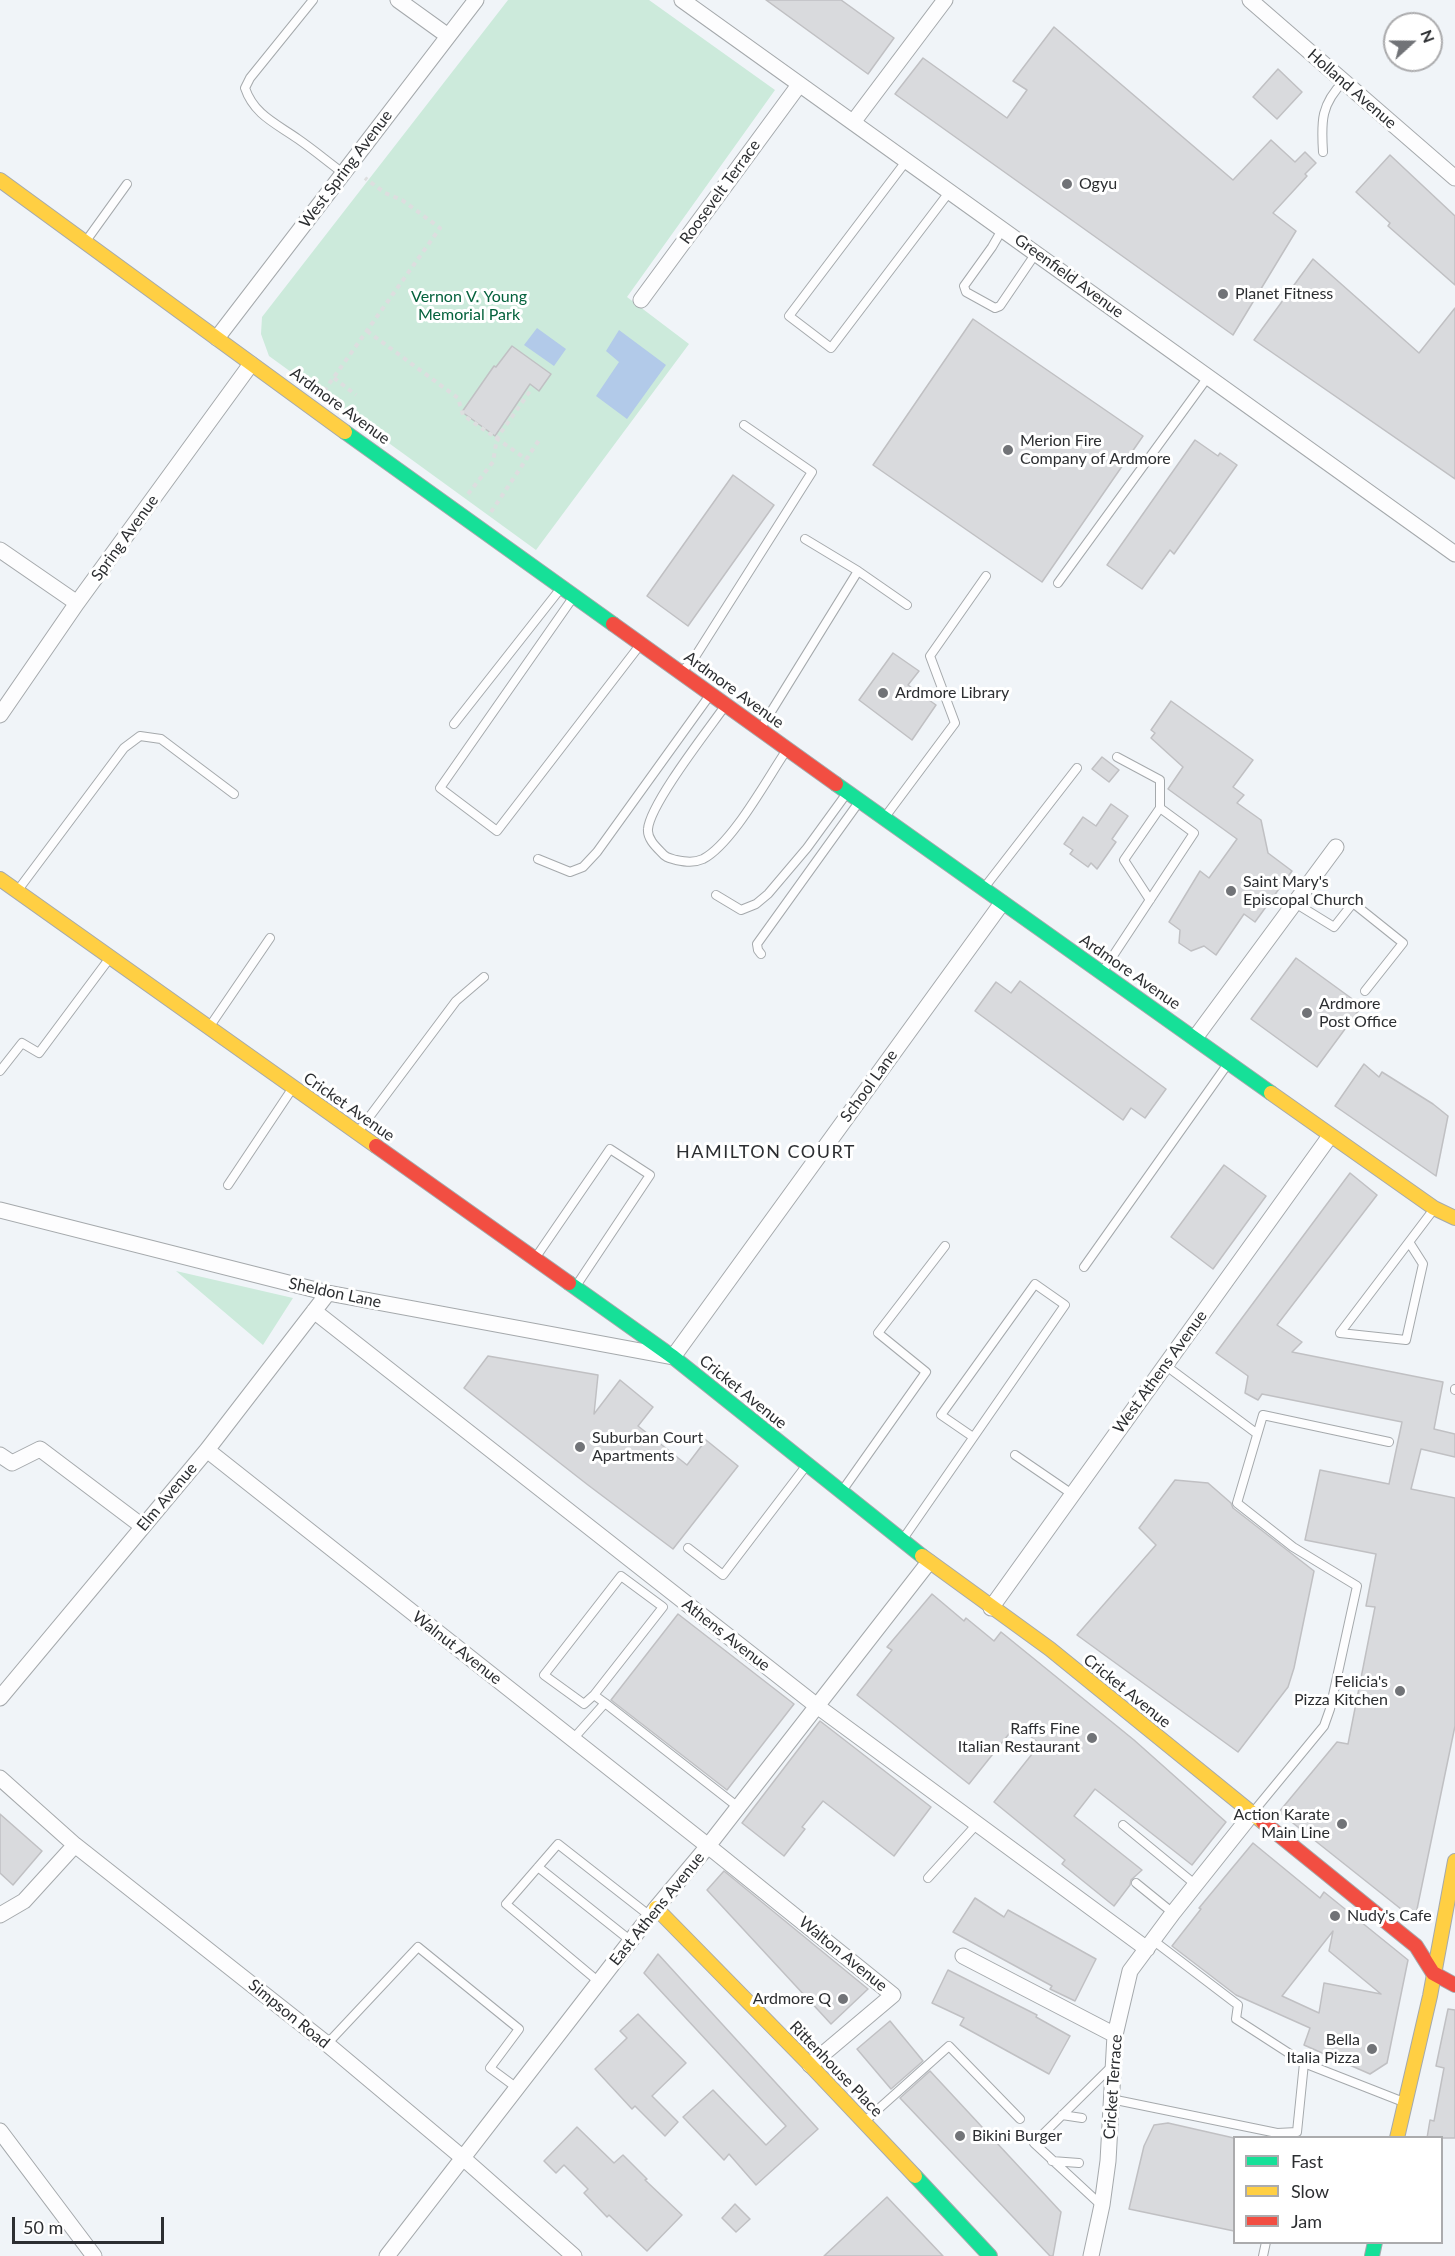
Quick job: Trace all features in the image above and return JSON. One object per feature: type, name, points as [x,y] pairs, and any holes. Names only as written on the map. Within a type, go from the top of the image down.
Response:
[{"type":"main road","name":"Ardmore Avenue","points":[[0,180],[251,364],[1002,903],[1103,972],[1330,1136],[1434,1208],[1455,1218]]},
{"type":"main road","name":"Cricket Avenue","points":[[0,879],[673,1357],[929,1562],[1050,1649],[1251,1815],[1416,1946],[1433,1973]]},
{"type":"main road","points":[[1398,2136],[1430,1996],[1455,1861]]},
{"type":"main road","name":"Rittenhouse Place","points":[[653,1912],[810,2065],[990,2256]]},
{"type":"main road","points":[[1433,1973],[1455,1985]]},
{"type":"street","points":[[398,0],[448,36]]},
{"type":"street","name":"West Spring Avenue","points":[[217,338],[476,0]]},
{"type":"street","points":[[854,122],[945,0]]},
{"type":"street","name":"Holland Avenue","points":[[1250,0],[1455,178]]},
{"type":"street","name":"Greenfield Avenue","points":[[692,3],[799,85],[1003,228],[1455,554]]},
{"type":"street","name":"Roosevelt Terrace","points":[[641,300],[799,85]]},
{"type":"street","name":"Spring Avenue","points":[[0,715],[77,603],[251,364]]},
{"type":"street","points":[[0,550],[77,603]]},
{"type":"street","points":[[1195,1038],[1336,847]]},
{"type":"street","name":"School Lane","points":[[673,1357],[1002,903]]},
{"type":"street","name":"West Athens Avenue","points":[[990,1608],[1330,1136]]},
{"type":"street","name":"Sheldon Lane","points":[[0,1210],[328,1293],[673,1357]]},
{"type":"street","name":"Elm Avenue","points":[[0,1698],[207,1450],[328,1293]]},
{"type":"street","name":"Athens Avenue","points":[[314,1311],[817,1706],[977,1824],[1150,1945]]},
{"type":"street","points":[[0,1455],[12,1463],[40,1449],[142,1526]]},
{"type":"street","name":"Walnut Avenue","points":[[207,1450],[708,1846]]},
{"type":"street","name":"East Athens Avenue","points":[[387,2256],[653,1912],[738,1808],[929,1562]]},
{"type":"street","name":"Simpson Road","points":[[0,1778],[75,1845],[327,2044],[463,2158],[574,2256]]},
{"type":"street","name":"Cricket Terrace","points":[[1091,2256],[1102,2205],[1108,2161],[1115,2035],[1130,1971],[1251,1815]]},
{"type":"street","points":[[0,1916],[24,1901],[75,1845]]},
{"type":"street","name":"Walton Avenue","points":[[708,1846],[893,1995],[810,2065]]},
{"type":"street","points":[[963,1956],[1115,2035]]},
{"type":"street","points":[[0,2131],[94,2256]]},
{"type":"lane","points":[[313,0],[250,78],[245,88],[249,100],[264,117],[297,138],[343,173]]},
{"type":"lane","points":[[1323,152],[1321,119],[1331,94],[1344,81]]},
{"type":"lane","points":[[907,160],[789,316],[831,348],[950,191]]},
{"type":"lane","points":[[85,242],[127,184]]},
{"type":"lane","points":[[1003,228],[964,286],[966,292],[995,308],[1000,306],[1036,253]]},
{"type":"lane","points":[[1058,583],[1208,377]]},
{"type":"lane","points":[[681,672],[693,660],[812,472],[744,424]]},
{"type":"lane","points":[[805,538],[907,605]]},
{"type":"lane","points":[[760,729],[858,571]]},
{"type":"lane","points":[[884,818],[955,723],[930,656],[986,576]]},
{"type":"lane","points":[[454,724],[562,586]]},
{"type":"lane","points":[[574,596],[440,788],[497,831],[641,644]]},
{"type":"lane","points":[[538,859],[570,872],[583,867],[604,843],[711,693]]},
{"type":"lane","points":[[726,704],[661,798],[650,819],[647,831],[651,841],[665,858],[689,862],[702,859],[718,848],[736,826],[788,749]]},
{"type":"lane","points":[[17,891],[123,748],[140,736],[161,739],[234,794]]},
{"type":"lane","points":[[1117,757],[1160,780],[1160,808],[1124,860],[1149,900]]},
{"type":"lane","points":[[983,889],[1077,768]]},
{"type":"lane","points":[[716,895],[741,910],[756,904],[768,894],[807,848],[848,792]]},
{"type":"lane","points":[[761,954],[758,944],[860,801]]},
{"type":"lane","points":[[1103,972],[1194,833],[1160,808]]},
{"type":"lane","points":[[1295,903],[1335,927],[1353,903],[1403,943],[1365,991]]},
{"type":"lane","points":[[209,1027],[270,938]]},
{"type":"lane","points":[[0,1071],[22,1043],[39,1053],[110,957]]},
{"type":"lane","points":[[357,1133],[456,1001],[484,977]]},
{"type":"lane","points":[[1084,1267],[1228,1063]]},
{"type":"lane","points":[[228,1185],[293,1088]]},
{"type":"lane","points":[[535,1259],[610,1149],[650,1175],[575,1288]]},
{"type":"lane","points":[[1409,1242],[1423,1264],[1406,1340],[1340,1333],[1434,1208]]},
{"type":"lane","points":[[841,1492],[926,1372],[879,1333],[945,1246]]},
{"type":"lane","points":[[902,1540],[974,1437],[1065,1305],[1035,1284],[941,1414],[974,1437]]},
{"type":"lane","points":[[1165,1365],[1256,1433]]},
{"type":"lane","points":[[1251,1815],[1324,1726],[1330,1709],[1357,1586],[1293,1547],[1237,1503],[1256,1433],[1263,1416],[1389,1442]]},
{"type":"lane","points":[[1015,1455],[1072,1494]]},
{"type":"lane","points":[[688,1548],[723,1575],[807,1465]]},
{"type":"lane","points":[[621,1576],[663,1607],[594,1695],[584,1704],[544,1674],[621,1576]]},
{"type":"lane","points":[[594,1695],[738,1808]]},
{"type":"lane","points":[[573,1739],[605,1703]]},
{"type":"lane","points":[[928,1878],[977,1824]]},
{"type":"lane","points":[[1123,1825],[1196,1885]]},
{"type":"lane","points":[[599,1982],[506,1904],[558,1844],[653,1912]]},
{"type":"lane","points":[[538,1868],[631,1941]]},
{"type":"lane","points":[[1136,1883],[1173,1913]]},
{"type":"lane","points":[[1150,1945],[1238,2005],[1236,2019],[1304,2063],[1405,2103]]},
{"type":"lane","points":[[327,2044],[418,1947],[519,2029],[490,2068],[517,2088]]},
{"type":"lane","points":[[863,2122],[949,2046],[1020,2119]]},
{"type":"lane","points":[[1111,2099],[1277,2133],[1297,2132],[1304,2063]]},
{"type":"lane","points":[[1102,2205],[1034,2143],[1113,2065]]},
{"type":"lane","points":[[1062,2115],[1082,2118]]},
{"type":"lane","points":[[1052,2161],[1079,2163]]},
{"type":"path","points":[[321,396],[440,228],[402,200],[385,193],[365,178]]},
{"type":"path","points":[[367,331],[458,398],[463,415],[526,459]]},
{"type":"path","points":[[334,378],[356,395]]},
{"type":"path","points":[[465,498],[493,462],[497,438],[530,391]]},
{"type":"path","points":[[489,514],[539,440]]},
{"type":"green space","name":"Vernon V. Young Memorial Park","points":[[508,0],[649,0],[775,90],[627,297],[689,344],[536,550],[269,356],[261,334],[262,317]]},
{"type":"green space","points":[[176,1271],[293,1298],[263,1345]]},
{"type":"water","points":[[537,328],[566,349],[554,366],[524,345]]},
{"type":"water","points":[[619,330],[666,365],[627,419],[596,396],[619,362],[606,351]]},
{"type":"building","points":[[766,0],[841,0],[894,38],[868,74]]},
{"type":"building","points":[[1054,27],[1233,180],[1271,140],[1295,162],[1305,152],[1316,163],[1273,213],[1296,231],[1233,335],[895,94],[923,58],[1007,118],[1027,90],[1013,81]]},
{"type":"building","points":[[1278,69],[1302,92],[1277,119],[1253,97]]},
{"type":"building","points":[[1390,155],[1455,216],[1455,285],[1388,226],[1390,223],[1356,192]]},
{"type":"building","points":[[1313,259],[1419,353],[1455,308],[1455,479],[1254,340]]},
{"type":"building","name":"Merion Fire Company of Ardmore","points":[[973,319],[1143,436],[1042,582],[873,465]]},
{"type":"building","points":[[512,346],[551,374],[539,391],[530,384],[495,436],[462,412],[494,366],[496,367]]},
{"type":"building","points":[[1195,440],[1218,456],[1220,453],[1237,465],[1174,554],[1170,550],[1142,589],[1107,565]]},
{"type":"building","points":[[733,475],[774,505],[688,626],[647,596]]},
{"type":"building","name":"Ardmore Library","points":[[893,653],[919,671],[908,685],[936,705],[912,740],[859,700]]},
{"type":"building","points":[[1171,701],[1253,760],[1233,787],[1244,795],[1237,803],[1261,820],[1268,853],[1292,871],[1255,922],[1244,914],[1216,955],[1204,946],[1191,951],[1179,943],[1180,930],[1169,922],[1200,871],[1209,878],[1237,839],[1168,789],[1183,767],[1151,738],[1155,733],[1151,730]]},
{"type":"building","points":[[1102,757],[1119,770],[1109,782],[1092,769]]},
{"type":"building","points":[[1111,804],[1128,816],[1112,839],[1116,842],[1097,869],[1091,863],[1088,867],[1070,854],[1073,850],[1064,844],[1083,817],[1096,826]]},
{"type":"building","name":"Ardmore Post Office","points":[[1296,958],[1362,1006],[1317,1067],[1251,1019]]},
{"type":"building","points":[[1020,981],[1166,1089],[1145,1118],[1131,1108],[1123,1120],[975,1011],[996,982],[1011,993]]},
{"type":"building","points":[[1364,1064],[1379,1077],[1382,1072],[1448,1116],[1436,1176],[1335,1106]]},
{"type":"building","points":[[1224,1165],[1266,1196],[1213,1269],[1171,1237]]},
{"type":"building","points":[[1350,1173],[1377,1195],[1277,1325],[1302,1342],[1292,1352],[1443,1382],[1434,1429],[1455,1434],[1455,1457],[1421,1449],[1411,1489],[1455,1498],[1455,1726],[1416,1914],[1406,1913],[1279,1812],[1337,1742],[1348,1744],[1375,1607],[1366,1606],[1376,1554],[1305,1540],[1320,1470],[1389,1484],[1402,1422],[1262,1394],[1258,1400],[1245,1393],[1248,1376],[1216,1353]]},
{"type":"building","name":"Suburban Court Apartments","points":[[488,1356],[598,1375],[594,1414],[620,1380],[653,1407],[638,1426],[687,1465],[706,1440],[738,1466],[673,1549],[464,1388]]},
{"type":"building","points":[[1175,1480],[1208,1483],[1231,1503],[1233,1508],[1314,1571],[1288,1687],[1238,1752],[1077,1635],[1156,1545],[1139,1528]]},
{"type":"building","points":[[932,1594],[964,1621],[966,1618],[994,1641],[1001,1632],[1134,1740],[1226,1822],[1192,1865],[1095,1789],[1074,1816],[1142,1870],[1131,1880],[1130,1885],[1114,1906],[1062,1864],[1065,1860],[994,1802],[1040,1744],[1016,1725],[969,1784],[857,1695],[892,1650],[887,1647]]},
{"type":"building","points":[[678,1614],[794,1704],[727,1790],[611,1700]]},
{"type":"building","points":[[820,1721],[931,1807],[894,1856],[823,1801],[802,1827],[805,1829],[784,1856],[742,1823]]},
{"type":"building","points":[[0,1814],[42,1851],[13,1885],[0,1873]]},
{"type":"building","points":[[1253,1843],[1320,1898],[1324,1892],[1408,1960],[1387,2063],[1370,2074],[1304,2045],[1310,2028],[1236,1995],[1172,1946],[1201,1909],[1199,1908]],"holes":[[[1333,1931],[1329,1951],[1381,1994],[1324,1983],[1319,2013],[1282,1996]]]},
{"type":"building","points":[[724,1871],[868,1989],[831,2024],[707,1890]]},
{"type":"building","points":[[975,1898],[1004,1917],[1008,1910],[1096,1959],[1075,2001],[1050,1989],[1052,1986],[953,1932]]},
{"type":"building","points":[[658,1954],[818,2129],[756,2185],[729,2154],[724,2160],[683,2117],[713,2090],[766,2145],[786,2126],[644,1973]]},
{"type":"building","points":[[948,1970],[1037,2015],[1036,2017],[1070,2036],[1049,2074],[960,2025],[964,2018],[932,2003]]},
{"type":"building","points":[[1448,2009],[1455,2010],[1455,2138],[1427,2136],[1430,2120],[1434,2121],[1444,2068],[1436,2066]]},
{"type":"building","points":[[638,2014],[686,2063],[652,2096],[678,2122],[665,2136],[635,2106],[632,2109],[595,2069],[627,2038],[620,2031]]},
{"type":"building","points":[[890,2021],[923,2061],[891,2089],[857,2049]]},
{"type":"building","points":[[930,2071],[1061,2212],[1053,2256],[1050,2256],[900,2098]]},
{"type":"building","points":[[1168,2123],[1233,2138],[1233,2231],[1129,2209],[1144,2146],[1154,2125]]},
{"type":"building","points":[[577,2127],[614,2163],[623,2155],[647,2179],[645,2180],[682,2215],[647,2251],[609,2215],[607,2217],[584,2193],[588,2189],[564,2165],[556,2173],[544,2161]]},
{"type":"building","points":[[887,2197],[943,2256],[824,2256]]},
{"type":"building","points":[[735,2204],[750,2219],[736,2232],[722,2218]]},
{"type":"traffic: fast","points":[[345,432],[613,624]]},
{"type":"traffic: fast","points":[[836,784],[1271,1093]]},
{"type":"traffic: fast","points":[[569,1283],[673,1357],[922,1556]]},
{"type":"traffic: fast","points":[[915,2176],[990,2256]]},
{"type":"traffic: fast","points":[[1372,2256],[1375,2244]]},
{"type":"traffic: slow","points":[[0,180],[345,432]]},
{"type":"traffic: slow","points":[[0,879],[376,1146]]},
{"type":"traffic: slow","points":[[1271,1093],[1434,1208],[1455,1218]]},
{"type":"traffic: slow","points":[[922,1556],[1050,1649],[1263,1822]]},
{"type":"traffic: slow","points":[[1397,2136],[1430,1996],[1455,1861]]},
{"type":"traffic: slow","points":[[656,1908],[915,2176]]},
{"type":"traffic: jam","points":[[613,624],[836,784]]},
{"type":"traffic: jam","points":[[376,1146],[569,1283]]},
{"type":"traffic: jam","points":[[1263,1822],[1416,1946],[1433,1973],[1455,1985]]},
{"type":"place","name":"Ogyu","points":[[1067,184]]},
{"type":"place","name":"Planet Fitness","points":[[1223,294]]},
{"type":"place","name":"Merion Fire Company of Ardmore","points":[[1008,450]]},
{"type":"place","name":"Ardmore Library","points":[[883,693]]},
{"type":"place","name":"Saint Mary's Episcopal Church","points":[[1231,891]]},
{"type":"place","name":"Ardmore Post Office","points":[[1307,1013]]},
{"type":"place","name":"Suburban Court Apartments","points":[[580,1447]]},
{"type":"place","name":"Felicia's Pizza Kitchen","points":[[1400,1691]]},
{"type":"place","name":"Raffs Fine Italian Restaurant","points":[[1092,1738]]},
{"type":"place","name":"Action Karate Main Line","points":[[1342,1824]]},
{"type":"place","name":"Nudy's Cafe","points":[[1335,1916]]},
{"type":"place","name":"Ardmore Q","points":[[843,1999]]},
{"type":"place","name":"Bella Italia Pizza","points":[[1372,2049]]},
{"type":"place","name":"Bikini Burger","points":[[960,2136]]},
{"type":"district","name":"HAMILTON COURT","points":[[766,1152]]}]
